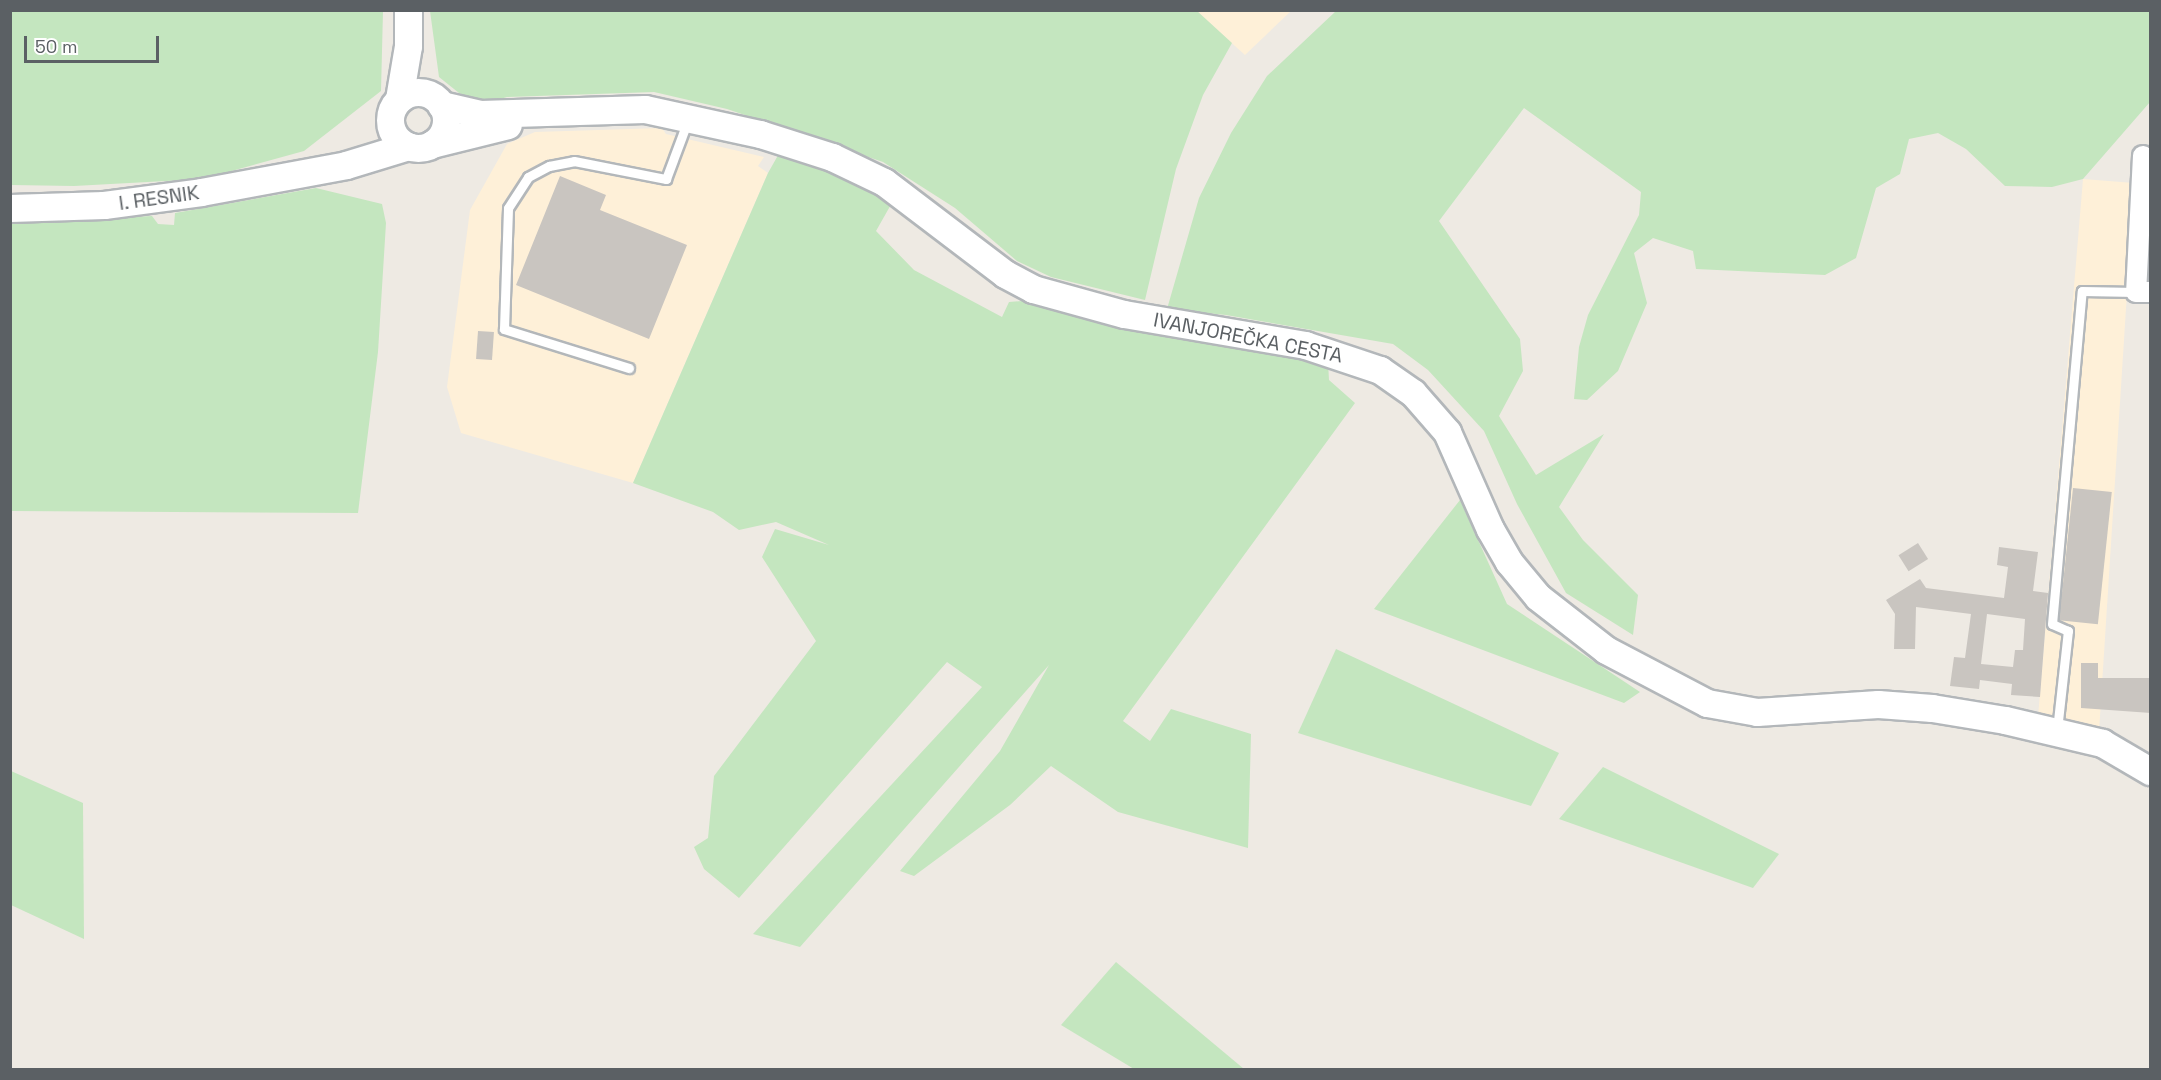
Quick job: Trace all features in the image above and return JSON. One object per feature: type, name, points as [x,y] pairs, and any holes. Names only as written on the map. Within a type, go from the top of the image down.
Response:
[{"type":"main road","points":[[408,10],[408,46],[394,110],[395,136],[420,145],[444,130],[438,101],[419,75],[408,46]]},
{"type":"main road","points":[[394,110],[417,92],[438,101]]},
{"type":"main road","name":"IVANJOREČKA CESTA","points":[[438,101],[480,114],[613,107],[690,115],[832,157],[884,182],[1005,274],[1033,290],[1124,314],[1305,345],[1380,370],[1413,393],[1447,432],[1490,529],[1509,562],[1538,597],[1606,650],[1707,704],[1757,712],[1895,704],[2005,720],[2102,743],[2151,771]]},
{"type":"main road","name":"I. RESNIK","points":[[306,173],[360,147],[394,110]]},
{"type":"main road","name":"IVANJOREČKA CESTA","points":[[420,145],[549,111]]},
{"type":"main road","name":"I. RESNIK","points":[[10,208],[104,205],[306,173],[420,145]]},
{"type":"street","points":[[2143,156],[2143,292]]},
{"type":"lane","points":[[629,368],[504,329],[508,208],[528,177],[558,164],[574,161],[666,179],[690,115]]},
{"type":"lane","points":[[2057,732],[2068,631],[2052,624],[2082,291],[2143,292]]},
{"type":"shaded area","points":[[1196,11],[1291,11],[1245,55]]},
{"type":"shaded area","points":[[662,128],[666,134],[764,157],[758,166],[768,173],[633,483],[461,433],[447,387],[470,210],[507,144],[535,132]]},
{"type":"shaded area","points":[[2083,179],[2134,183],[2099,732],[2038,717]]},
{"type":"green space","points":[[1196,10],[1232,43],[1203,95],[1176,169],[1145,300],[1051,277],[1017,261],[955,208],[883,162],[727,109],[654,92],[507,97],[483,104],[459,93],[439,77],[430,11]]},
{"type":"green space","points":[[11,11],[383,11],[381,91],[304,151],[203,179],[74,186],[11,185]]},
{"type":"green space","points":[[1336,11],[2150,11],[2150,102],[2083,179],[2052,187],[2005,186],[1966,149],[1938,133],[1909,139],[1900,174],[1876,188],[1856,258],[1825,275],[1696,269],[1693,251],[1653,238],[1634,253],[1647,303],[1618,371],[1587,400],[1574,399],[1579,347],[1588,315],[1639,215],[1641,192],[1524,108],[1439,221],[1520,339],[1523,371],[1499,416],[1536,475],[1604,434],[1559,507],[1583,540],[1638,595],[1633,635],[1566,593],[1517,504],[1484,431],[1428,370],[1393,344],[1226,315],[1167,309],[1199,198],[1231,133],[1267,76]]},
{"type":"green space","points":[[781,150],[816,159],[893,201],[876,231],[914,270],[1002,317],[1009,302],[1035,300],[1328,362],[1329,380],[1355,403],[1123,721],[1150,741],[1171,709],[1251,734],[1248,848],[1118,812],[1051,766],[1010,805],[914,876],[900,871],[1000,751],[1049,665],[800,947],[753,934],[982,687],[947,662],[739,898],[704,869],[694,847],[708,838],[714,776],[816,641],[762,557],[775,529],[829,545],[776,522],[739,530],[713,512],[633,483],[768,173]]},
{"type":"green space","points":[[316,188],[382,204],[386,223],[378,352],[358,513],[11,511],[11,223],[152,216],[158,224],[174,225],[175,213]]},
{"type":"green space","points":[[1460,500],[1507,604],[1640,692],[1624,703],[1374,609]]},
{"type":"green space","points":[[1336,649],[1559,753],[1531,806],[1298,733]]},
{"type":"green space","points":[[1603,767],[1779,854],[1753,888],[1559,819]]},
{"type":"green space","points":[[11,771],[83,803],[84,939],[11,905]]},
{"type":"green space","points":[[1116,962],[1244,1069],[1134,1069],[1061,1025]]},
{"type":"building","points":[[560,176],[606,195],[600,210],[687,245],[649,339],[516,285]]},
{"type":"building","points":[[478,331],[494,332],[492,360],[476,359]]},
{"type":"building","points":[[2073,488],[2112,492],[2098,624],[2059,620]]},
{"type":"building","points":[[1918,543],[1928,559],[1909,571],[1898,555]]},
{"type":"building","points":[[1999,547],[2038,552],[2033,591],[2048,593],[2040,697],[2011,695],[2012,684],[1980,680],[1979,689],[1950,686],[1954,657],[1965,658],[1971,614],[1916,607],[1915,649],[1894,649],[1895,614],[1886,600],[1920,579],[1926,588],[2004,598],[2008,567],[1997,565]],"holes":[[[1987,614],[2025,619],[2023,650],[2015,650],[2013,667],[1981,664]]]},
{"type":"building","points":[[2081,663],[2098,663],[2098,678],[2151,678],[2151,713],[2081,708]]}]
